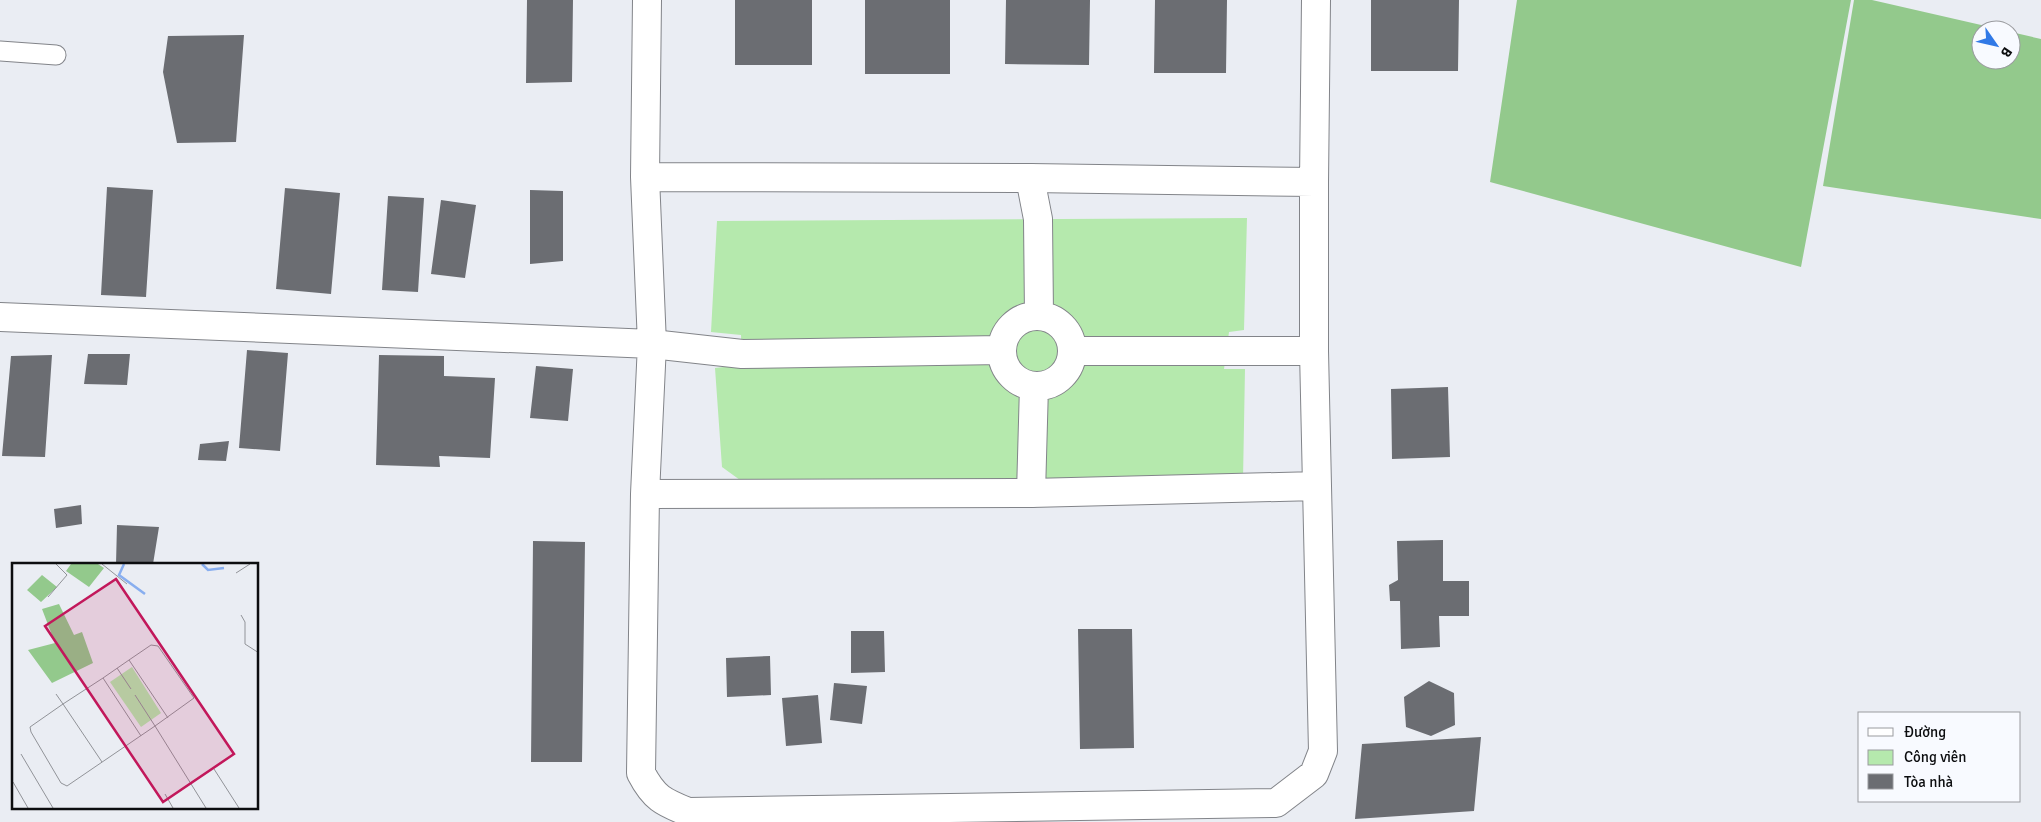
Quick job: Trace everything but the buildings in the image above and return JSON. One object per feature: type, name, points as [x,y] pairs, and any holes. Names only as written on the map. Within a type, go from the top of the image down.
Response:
[{"type":"street","points":[[647,0],[646,177],[652,344],[645,494],[641,773],[650,790],[665,802],[688,812],[1276,803],[1314,774],[1323,751],[1314,351],[1316,0]]},
{"type":"street","points":[[646,177],[1030,178],[1314,182]]},
{"type":"street","points":[[1030,178],[1038,219],[1039,315]]},
{"type":"street","points":[[1039,315],[1050,317],[1059,322],[1071,340],[1073,351],[1071,362],[1061,376],[1046,385],[1034,386],[1015,378],[1007,370],[1001,350],[1003,339],[1013,325],[1028,316],[1039,315]]},
{"type":"street","points":[[0,316],[652,344],[742,354],[1001,350]]},
{"type":"street","points":[[1073,351],[1314,351]]},
{"type":"street","points":[[1031,494],[1034,386]]},
{"type":"street","points":[[645,494],[1031,494],[1317,486]]},
{"type":"lane","points":[[0,51],[56,55]]},
{"type":"green space","points":[[1517,0],[1851,0],[1801,267],[1490,182]]},
{"type":"green space","points":[[1854,0],[1872,0],[1971,23],[1971,70],[2021,70],[2021,34],[2041,39],[2041,219],[1823,186]]},
{"type":"green space","points":[[1247,218],[1244,330],[1229,332],[1224,369],[1245,369],[1243,480],[751,488],[722,467],[715,368],[742,365],[741,335],[711,332],[717,221]]}]
